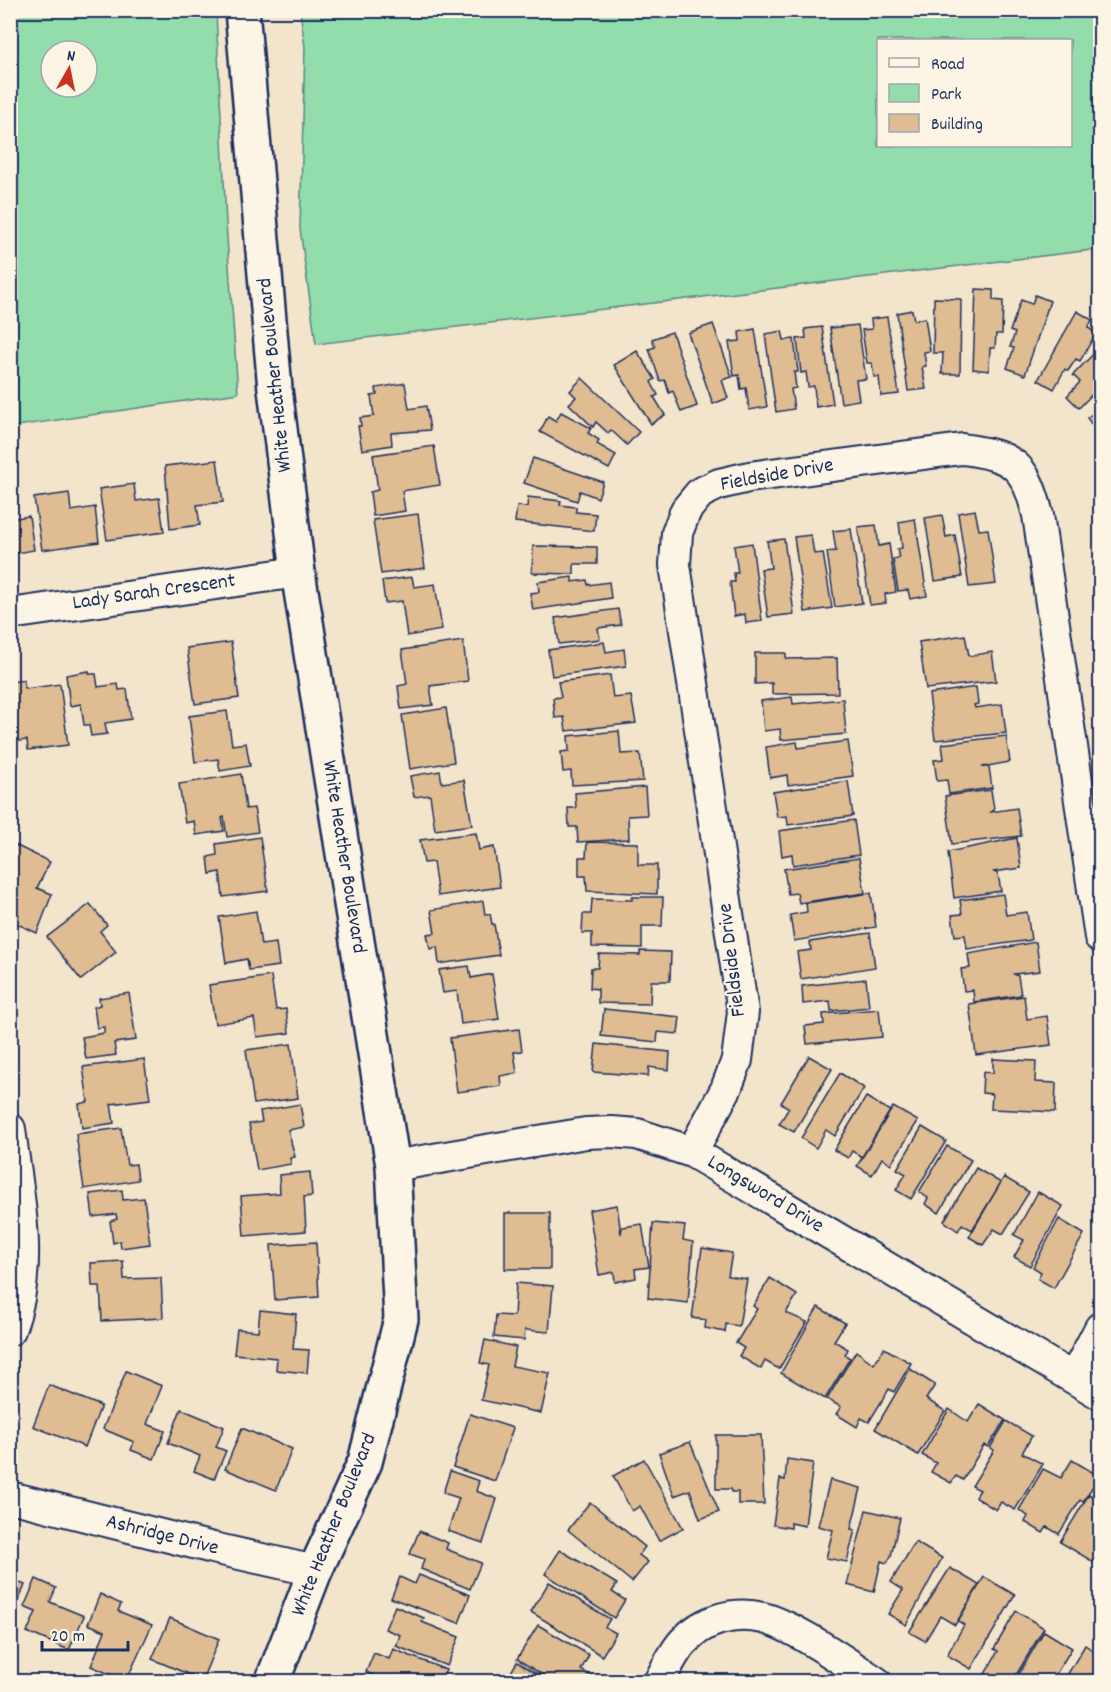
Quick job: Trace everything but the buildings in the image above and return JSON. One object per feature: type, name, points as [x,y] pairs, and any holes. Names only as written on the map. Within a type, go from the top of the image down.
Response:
[{"type":"street","name":"White Heather Boulevard","points":[[242,10],[275,389],[298,572],[393,1166],[401,1319],[365,1462],[315,1571],[272,1682]]},
{"type":"street","name":"Fieldside Drive","points":[[692,1152],[726,1089],[737,1060],[743,1012],[675,565],[677,533],[687,510],[700,493],[749,477],[962,448],[996,453],[1018,468],[1031,486],[1038,515],[1101,937]]},
{"type":"street","name":"Lady Sarah Crescent","points":[[10,614],[298,572]]},
{"type":"street","points":[[10,1129],[23,1248],[23,1281],[18,1311],[10,1330]]},
{"type":"street","name":"Longsword Drive","points":[[393,1166],[586,1133],[637,1134],[692,1152],[1101,1394]]},
{"type":"street","points":[[1074,1378],[1101,1328]]},
{"type":"street","name":"Ashridge Drive","points":[[10,1497],[201,1546],[315,1571]]},
{"type":"street","points":[[659,1682],[681,1643],[703,1624],[728,1616],[763,1618],[799,1635],[876,1682]]},
{"type":"green space","points":[[11,10],[216,11],[226,223],[238,393],[11,427]]},
{"type":"green space","points":[[300,11],[1100,11],[1100,249],[316,344],[300,229],[305,47]]}]
